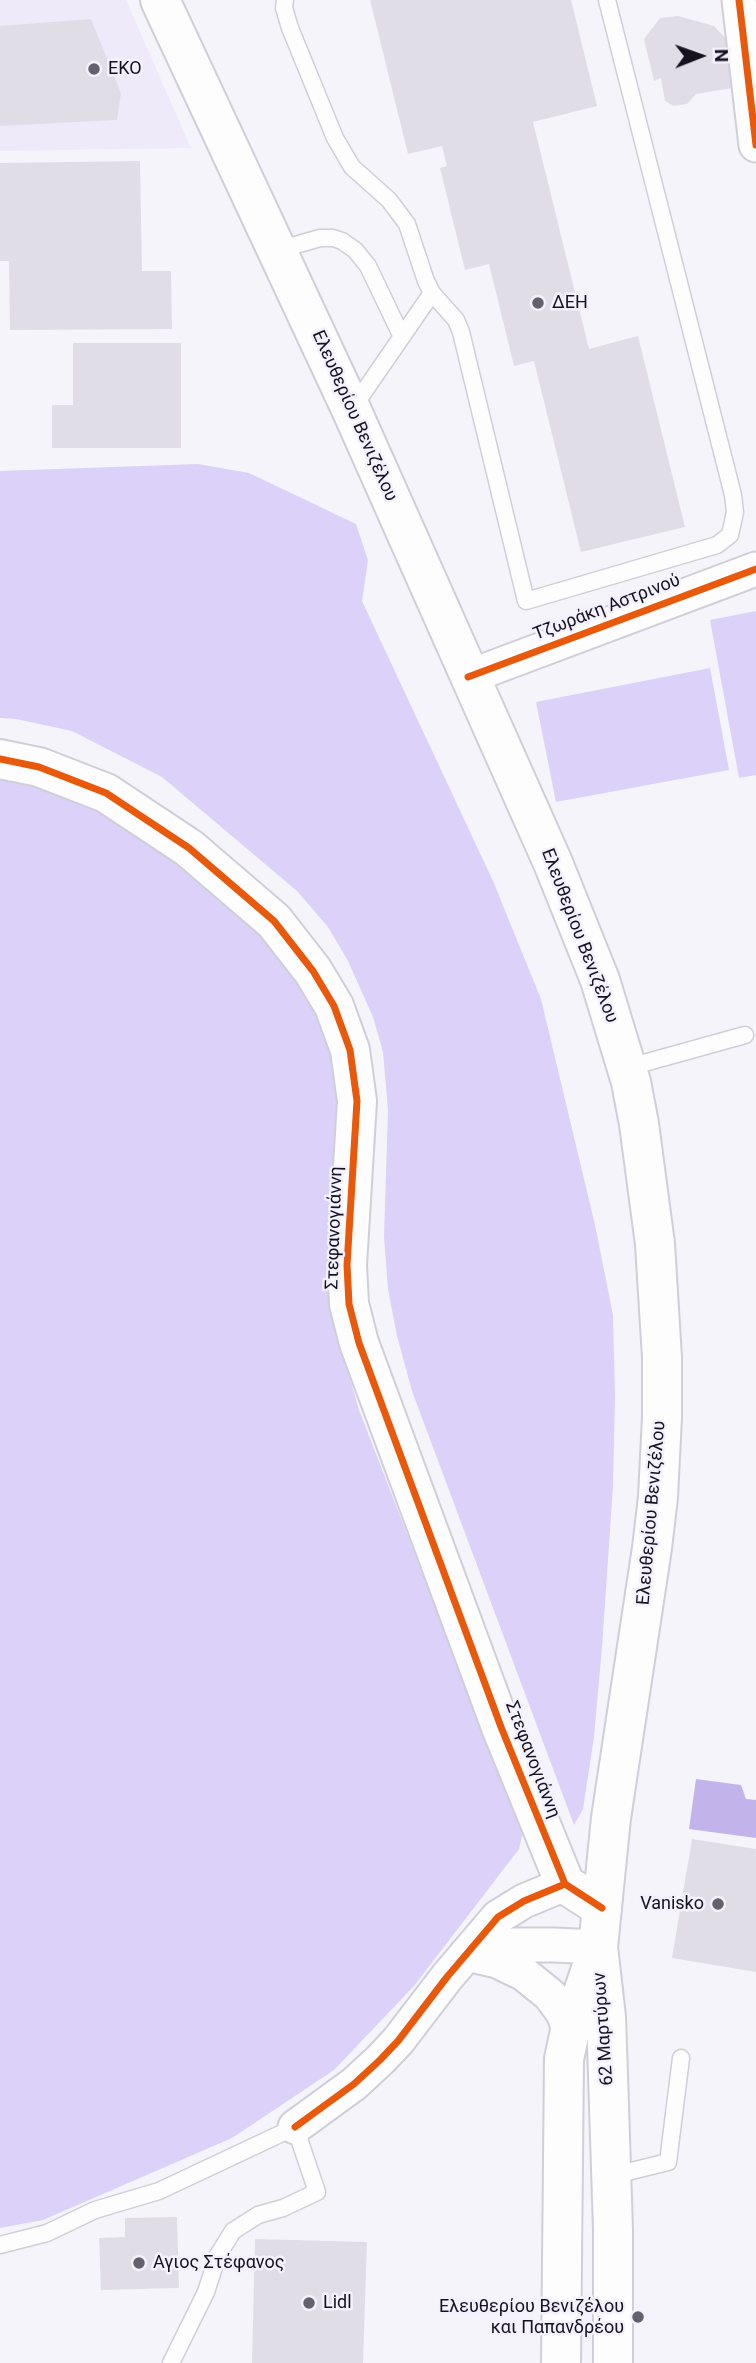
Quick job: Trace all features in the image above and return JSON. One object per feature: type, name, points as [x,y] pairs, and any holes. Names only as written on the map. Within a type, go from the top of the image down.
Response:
[{"type":"main road","name":"Ελευθερίου Βενιζέλου","points":[[160,0],[351,409],[578,924],[600,980],[639,1124],[655,1244],[662,1358],[661,1454],[652,1548],[611,1818],[598,1947]]},
{"type":"main road","name":"Στεφανογιάννη","points":[[0,759],[38,767],[106,793],[181,843],[274,921],[308,964],[334,1006],[350,1050],[357,1101],[347,1265],[349,1304],[359,1343],[501,1727],[565,1885]]},
{"type":"main road","points":[[565,1885],[602,1908]]},
{"type":"main road","name":"62 Μαρτύρων","points":[[561,2363],[564,2059],[570,2031],[598,1947]]},
{"type":"main road","name":"62 Μαρτύρων","points":[[598,1947],[606,2017],[613,2363]]},
{"type":"street","points":[[739,0],[756,145]]},
{"type":"street","name":"Τζωράκη Αστρινού","points":[[468,677],[756,569]]},
{"type":"street","points":[[295,2127],[354,2084],[380,2060],[498,1917],[524,1901],[565,1885]]},
{"type":"street","points":[[466,1954],[514,1945],[598,1947]]},
{"type":"street","points":[[466,1954],[497,1961],[524,1974],[551,1995],[563,2013],[570,2031]]},
{"type":"lane","points":[[285,0],[284,8],[290,28],[335,138],[352,167],[389,200],[407,224],[426,282],[432,293],[456,320],[461,331],[526,601],[717,545],[730,535],[735,512],[733,495],[607,0]]},
{"type":"lane","points":[[278,250],[320,238],[333,237],[342,241],[355,250],[368,266],[401,335]]},
{"type":"lane","points":[[351,409],[432,293]]},
{"type":"lane","points":[[626,1068],[745,1035]]},
{"type":"lane","points":[[611,2176],[668,2162],[681,2058]]},
{"type":"lane","points":[[0,2245],[47,2233],[95,2210],[159,2191],[295,2127],[317,2192],[283,2208],[251,2218],[233,2231],[218,2255],[206,2292],[171,2363]]},
{"type":"shaded area","points":[[0,0],[126,0],[191,148],[0,151]]},
{"type":"shaded area","points":[[198,464],[249,473],[356,524],[368,560],[362,601],[493,881],[541,999],[595,1225],[613,1315],[613,1486],[602,1647],[594,1737],[583,1809],[574,1825],[412,1391],[397,1336],[388,1289],[384,1237],[388,1110],[383,1052],[373,1017],[348,961],[328,927],[297,891],[162,777],[72,731],[0,718],[0,471]]},
{"type":"shaded area","points":[[756,611],[756,775],[739,778],[710,620]]},
{"type":"shaded area","points":[[710,668],[729,770],[556,802],[536,702]]},
{"type":"shaded area","points":[[0,778],[39,784],[86,802],[137,833],[211,888],[279,946],[313,995],[332,1049],[339,1109],[331,1194],[333,1319],[359,1410],[522,1836],[519,1849],[414,1986],[334,2070],[232,2138],[43,2220],[0,2228]]},
{"type":"shaded area","points":[[696,1779],[741,1785],[746,1799],[756,1800],[756,1838],[689,1829]]},
{"type":"building","name":"ΔΕΗ","points":[[370,0],[571,0],[597,106],[533,122],[589,349],[638,336],[685,527],[581,552],[534,361],[514,366],[489,264],[465,270],[440,168],[447,166],[442,146],[408,154]]},
{"type":"building","points":[[678,16],[714,26],[730,43],[739,87],[696,94],[687,104],[674,106],[665,101],[661,78],[654,81],[644,39],[660,18]]},
{"type":"building","points":[[91,19],[121,93],[117,120],[0,126],[0,26]]},
{"type":"building","points":[[140,161],[142,271],[171,271],[172,329],[10,330],[9,261],[0,261],[0,163]]},
{"type":"building","points":[[73,343],[181,343],[181,448],[52,448],[52,405],[73,405]]},
{"type":"building","name":"Vanisko","points":[[692,1839],[756,1849],[756,1972],[672,1958]]},
{"type":"building","name":"Αγιος Στέφανος","points":[[177,2217],[179,2288],[101,2290],[99,2238],[125,2237],[125,2218]]},
{"type":"building","name":"Lidl","points":[[255,2239],[367,2242],[363,2363],[252,2363]]},
{"type":"cycle path","points":[[739,0],[756,145]]},
{"type":"cycle path","points":[[468,677],[756,569]]},
{"type":"cycle path","points":[[0,759],[39,767],[106,793],[189,848],[274,921],[313,971],[334,1006],[350,1050],[357,1101],[347,1265],[349,1304],[359,1343],[501,1727],[565,1884],[602,1908]]},
{"type":"cycle path","points":[[295,2127],[354,2084],[380,2060],[498,1917],[524,1901],[565,1884]]},
{"type":"place","name":"EKO","points":[[94,69]]},
{"type":"place","name":"ΔΕΗ","points":[[538,303]]},
{"type":"place","name":"Vanisko","points":[[718,1904]]},
{"type":"place","name":"Αγιος Στέφανος","points":[[139,2263]]},
{"type":"place","name":"Lidl","points":[[309,2303]]},
{"type":"place","name":"Ελευθερίου Βενιζέλου και Παπανδρέου","points":[[638,2317]]}]
